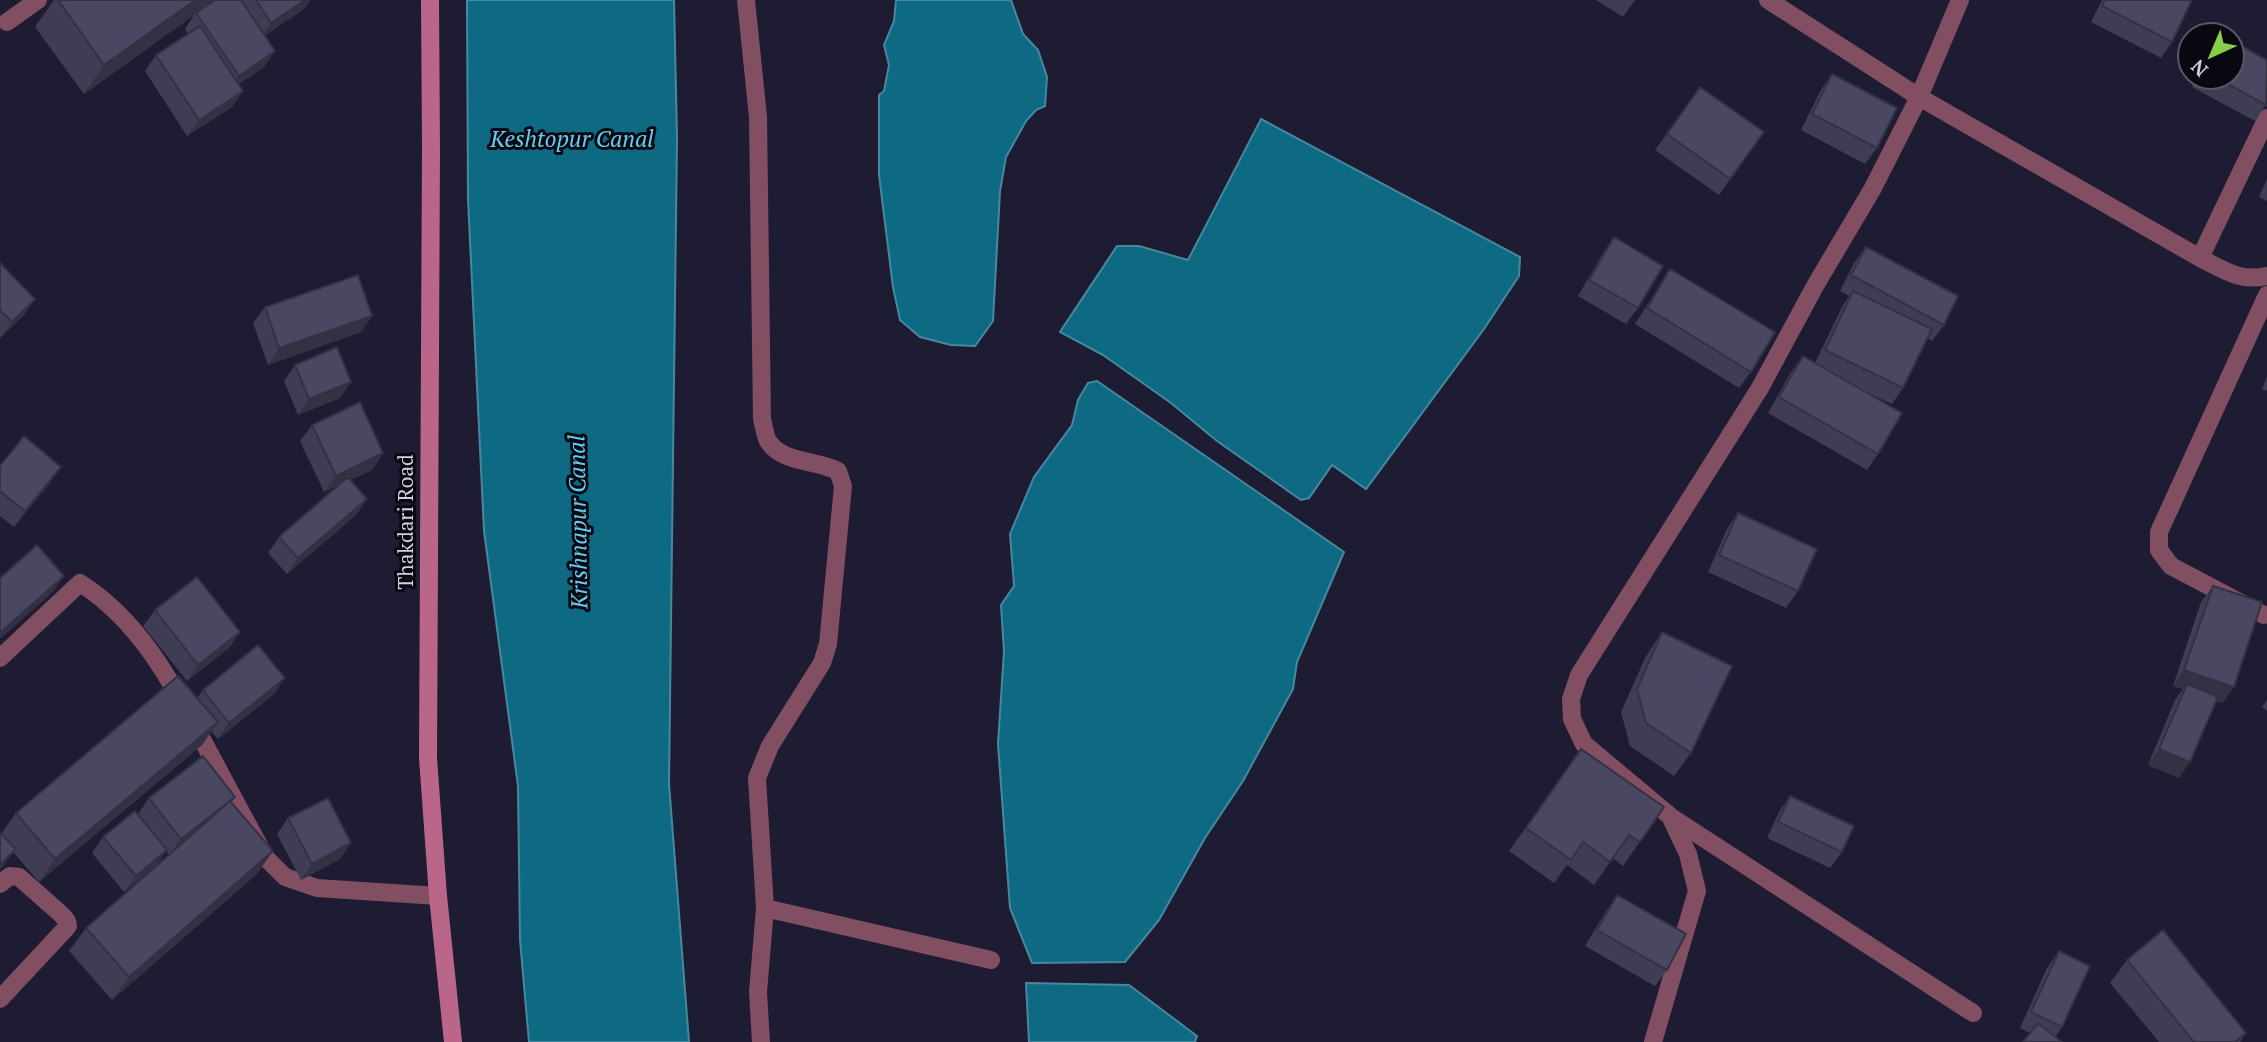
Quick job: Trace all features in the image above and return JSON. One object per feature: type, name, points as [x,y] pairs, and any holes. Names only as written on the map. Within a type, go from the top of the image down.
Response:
[{"type":"street","points":[[7,22],[38,0]]},
{"type":"street","name":"Thakdari Road","points":[[429,0],[431,149],[428,758],[438,896],[453,1042]]},
{"type":"street","points":[[746,0],[758,117],[762,419],[768,442],[786,456],[825,464],[838,471],[843,486],[828,644],[817,672],[770,746],[757,778],[765,908],[758,992],[761,1042]]},
{"type":"street","points":[[1768,0],[1919,97],[2200,258],[2234,275],[2251,280],[2267,276]]},
{"type":"street","points":[[1960,0],[1919,97],[1872,188],[1760,388],[1579,675],[1571,699],[1572,719],[1584,744],[1670,816],[1973,1013]]},
{"type":"street","points":[[2200,258],[2267,118]]},
{"type":"street","points":[[2264,615],[2171,566],[2159,550],[2159,532],[2267,295]]},
{"type":"street","points":[[0,658],[80,583],[93,591],[131,626],[167,674],[266,858],[285,877],[317,888],[438,896]]},
{"type":"street","points":[[1653,1042],[1697,891],[1688,853],[1670,816]]},
{"type":"street","points":[[0,884],[9,876],[19,877],[62,915],[68,926],[0,999]]},
{"type":"street","points":[[765,908],[991,960]]},
{"type":"water","name":"Keshtopur Canal","points":[[467,0],[674,0],[677,138],[669,784],[689,1042],[529,1042],[520,940],[518,786],[484,531],[468,199]]},
{"type":"water","points":[[896,0],[1011,0],[1023,34],[1038,50],[1047,77],[1045,106],[1036,110],[1026,121],[1006,157],[1000,191],[993,321],[975,346],[951,345],[920,337],[900,320],[893,287],[879,175],[879,95],[884,91],[889,65],[884,45],[894,21]]},
{"type":"water","points":[[1261,119],[1520,257],[1519,276],[1484,329],[1366,489],[1332,465],[1309,498],[1301,500],[1103,355],[1060,332],[1117,246],[1139,246],[1188,260]]},
{"type":"water","points":[[1097,381],[1344,552],[1297,662],[1293,689],[1243,781],[1205,838],[1159,920],[1125,962],[1032,963],[1010,908],[998,744],[1004,651],[1001,605],[1014,586],[1010,534],[1034,477],[1072,425],[1078,400],[1088,383]]},
{"type":"water","points":[[1026,983],[1129,985],[1197,1036],[1195,1042],[1029,1042]]},
{"type":"building","points":[[58,0],[195,0],[104,65]]},
{"type":"building","points":[[215,0],[241,0],[275,51],[239,76],[196,13]]},
{"type":"building","points":[[256,0],[305,0],[271,23]]},
{"type":"building","points":[[2105,0],[2192,0],[2182,21],[2176,21],[2176,34],[2172,42],[2102,6]]},
{"type":"building","points":[[200,26],[243,91],[199,120],[156,55]]},
{"type":"building","points":[[2246,49],[2267,60],[2266,105],[2240,91],[2246,91]]},
{"type":"building","points":[[1832,74],[1897,108],[1877,148],[1812,114]]},
{"type":"building","points":[[1700,87],[1764,132],[1730,179],[1667,134]]},
{"type":"building","points":[[1614,237],[1663,266],[1638,308],[1589,280]]},
{"type":"building","points":[[1866,247],[1958,296],[1944,325],[1851,275]]},
{"type":"building","points":[[0,263],[35,299],[12,322],[0,310]]},
{"type":"building","points":[[1670,269],[1775,332],[1751,372],[1647,308]]},
{"type":"building","points":[[358,275],[372,316],[279,348],[265,307]]},
{"type":"building","points":[[1853,291],[1932,329],[1903,388],[1825,350]]},
{"type":"building","points":[[337,347],[351,382],[309,399],[295,365]]},
{"type":"building","points":[[1803,356],[1902,413],[1878,454],[1779,397]]},
{"type":"building","points":[[360,402],[383,453],[336,476],[312,425]]},
{"type":"building","points":[[24,436],[61,467],[25,511],[0,491],[0,466]]},
{"type":"building","points":[[348,477],[367,499],[298,558],[279,537]]},
{"type":"building","points":[[1738,513],[1817,549],[1798,591],[1719,555]]},
{"type":"building","points":[[37,545],[64,576],[0,633],[0,578]]},
{"type":"building","points":[[197,577],[240,632],[198,665],[155,610]]},
{"type":"building","points":[[2213,586],[2262,602],[2234,687],[2184,670]]},
{"type":"building","points":[[1662,632],[1732,666],[1691,753],[1646,723],[1637,689]]},
{"type":"building","points":[[258,645],[285,678],[229,723],[203,690]]},
{"type":"building","points":[[178,676],[218,722],[55,859],[16,813]]},
{"type":"building","points":[[2187,684],[2218,697],[2190,762],[2159,749]]},
{"type":"building","points":[[1581,749],[1664,807],[1640,842],[1629,835],[1610,862],[1583,842],[1571,860],[1526,828]]},
{"type":"building","points":[[203,756],[235,797],[181,839],[149,798]]},
{"type":"building","points":[[1790,796],[1854,826],[1842,852],[1778,822]]},
{"type":"building","points":[[328,798],[351,843],[312,864],[288,818]]},
{"type":"building","points":[[230,801],[273,851],[129,977],[86,928]]},
{"type":"building","points":[[135,811],[167,850],[136,876],[103,837]]},
{"type":"building","points":[[0,833],[16,849],[0,865]]},
{"type":"building","points":[[1617,895],[1686,934],[1667,970],[1597,930]]},
{"type":"building","points":[[2163,930],[2246,1033],[2235,1042],[2194,1042],[2127,960]]},
{"type":"building","points":[[2059,951],[2090,966],[2062,1027],[2031,1012]]},
{"type":"building","points":[[2038,1023],[2062,1042],[2023,1042]]},
{"type":"water label","name":"Krishnapur Canal","points":[[578,522]]}]
